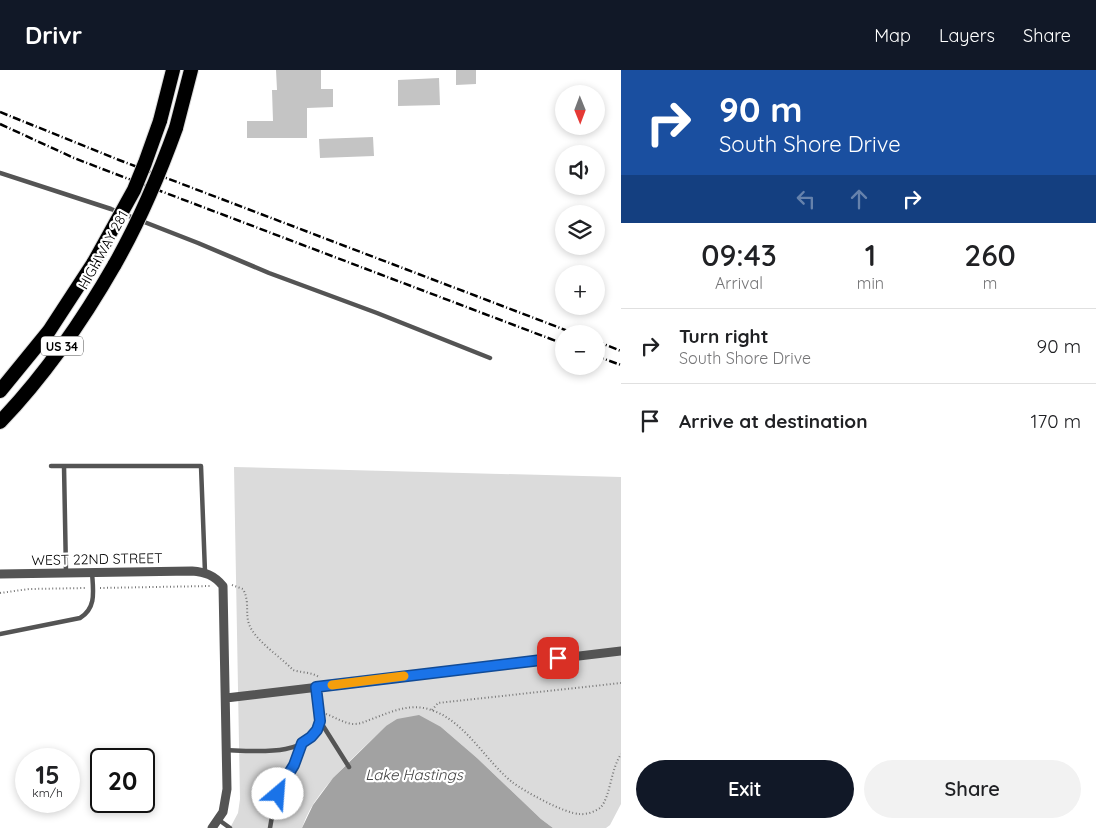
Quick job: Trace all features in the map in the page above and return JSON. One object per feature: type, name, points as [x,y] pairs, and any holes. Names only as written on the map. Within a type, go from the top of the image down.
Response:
[{"type":"highway","name":"HIGHWAY 281","points":[[0,391],[49,331],[94,262],[134,190],[160,121],[173,70]]},
{"type":"highway","name":"HIGHWAY 281","points":[[0,422],[15,406],[79,325],[139,220],[161,171],[176,128],[191,70]]},
{"type":"street","name":"WEST 22ND STREET","points":[[0,574],[205,572]]},
{"type":"street","points":[[205,572],[223,586],[226,802],[219,820],[212,828]]},
{"type":"street","points":[[226,698],[446,670],[621,651]]},
{"type":"lane","points":[[0,174],[111,209],[269,273],[490,358]]},
{"type":"lane","points":[[51,466],[201,466],[205,572]]},
{"type":"lane","points":[[64,466],[66,573]]},
{"type":"lane","points":[[0,634],[80,618],[88,613],[92,607],[92,572]]},
{"type":"lane","points":[[226,750],[284,750],[302,743],[311,737],[317,730],[320,721],[319,687]]},
{"type":"lane","points":[[320,721],[349,767]]},
{"type":"lane","points":[[270,828],[274,805],[283,783],[294,765],[302,743]]},
{"type":"lane","points":[[219,820],[230,828]]},
{"type":"path","points":[[0,593],[29,588],[238,586],[243,589],[246,595],[248,623],[254,632],[293,670],[316,675],[320,678],[319,687]]},
{"type":"path","points":[[432,710],[438,704],[445,702],[621,683]]},
{"type":"path","points":[[320,712],[351,724],[360,724],[410,706],[432,710],[446,717],[464,732],[512,782],[550,804],[579,815],[589,813],[601,807],[613,770],[621,754]]},
{"type":"shaded area","points":[[234,467],[621,477],[621,804],[610,825],[606,828],[553,828],[441,727],[386,726],[326,786],[308,814],[302,828],[230,828],[238,813],[240,799]]},
{"type":"water","name":"Lake Hastings","points":[[419,715],[441,727],[553,828],[302,828],[313,805],[333,778],[386,726],[397,719]]},
{"type":"building","points":[[276,70],[321,70],[321,89],[333,89],[333,107],[307,108],[307,138],[247,138],[247,121],[273,121],[272,90],[277,90]]},
{"type":"building","points":[[456,70],[476,70],[476,84],[456,85]]},
{"type":"building","points":[[439,78],[440,105],[398,106],[398,80]]},
{"type":"building","points":[[373,137],[374,156],[320,158],[319,139]]},
{"type":"railway","points":[[0,112],[119,160],[555,326]]},
{"type":"railway","points":[[0,124],[74,158],[555,341]]},
{"type":"railway","points":[[605,345],[621,351]]},
{"type":"railway","points":[[605,359],[621,365]]},
{"type":"slow traffic","points":[[332,685],[404,676]]},
{"type":"route","points":[[278,794],[294,765],[302,743],[317,730],[320,712],[316,687],[558,658]]}]
